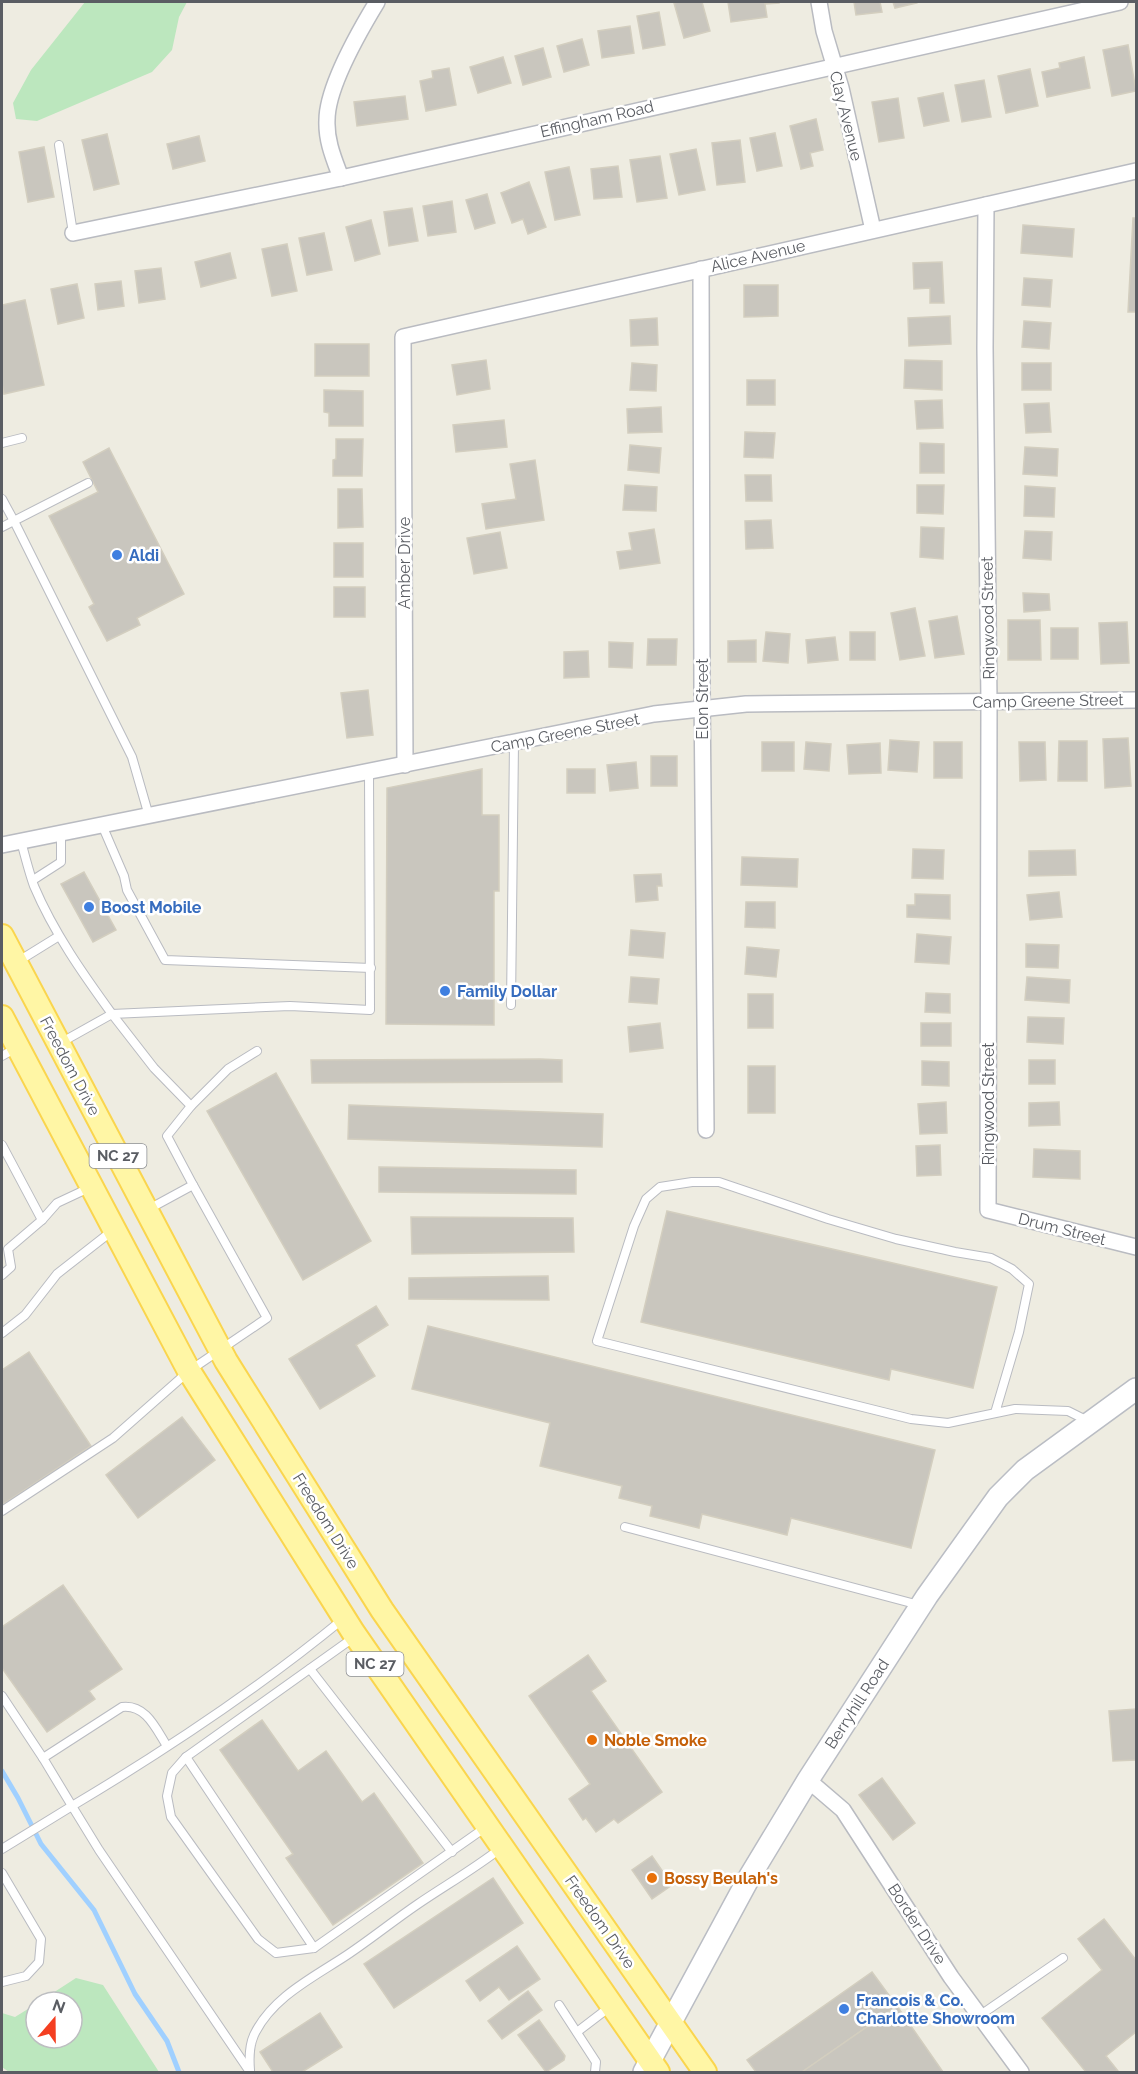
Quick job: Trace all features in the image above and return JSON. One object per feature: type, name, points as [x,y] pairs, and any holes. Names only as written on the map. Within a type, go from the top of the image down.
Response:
[{"type":"main road","name":"Freedom Drive","points":[[2,936],[220,1349],[382,1610],[705,2073]]},
{"type":"main road","name":"NC 27","points":[[2,1017],[10,1052],[91,1187],[189,1371],[350,1627],[612,2006],[651,2068]]},
{"type":"street","points":[[341,178],[330,149],[327,120],[329,105],[345,61],[377,2]]},
{"type":"street","name":"Clay Avenue","points":[[819,2],[824,31],[840,88],[873,230]]},
{"type":"street","name":"Effingham Road","points":[[73,233],[341,178],[1120,2]]},
{"type":"street","name":"Alice Avenue","points":[[403,360],[403,337],[1137,171]]},
{"type":"street","name":"Ringwood Street","points":[[986,205],[985,348],[989,702],[988,1210]]},
{"type":"street","name":"Elon Street","points":[[701,269],[706,1130]]},
{"type":"street","name":"Amber Drive","points":[[403,360],[405,765]]},
{"type":"street","name":"Camp Greene Street","points":[[2,845],[654,714],[746,704],[1137,700]]},
{"type":"street","name":"Drum Street","points":[[988,1210],[1137,1247]]},
{"type":"street","name":"Berryhill Road","points":[[651,2068],[670,2024],[750,1876],[808,1780],[920,1606],[998,1497],[1040,1458],[1137,1389]]},
{"type":"street","name":"Border Drive","points":[[808,1780],[843,1810],[951,1977],[1021,2073]]},
{"type":"lane","points":[[59,145],[73,233]]},
{"type":"lane","points":[[2,443],[22,438]]},
{"type":"lane","points":[[2,527],[88,483]]},
{"type":"lane","points":[[2,499],[132,757],[149,816]]},
{"type":"lane","points":[[511,1005],[514,743]]},
{"type":"lane","points":[[59,1044],[112,1014],[290,1006],[370,1010],[369,772]]},
{"type":"lane","points":[[102,825],[124,876],[127,890],[165,960],[370,968]]},
{"type":"lane","points":[[33,880],[61,862],[61,833]]},
{"type":"lane","points":[[21,841],[33,880],[59,936],[85,978],[154,1068],[191,1106]]},
{"type":"lane","points":[[16,963],[59,936]]},
{"type":"lane","points":[[2,1511],[113,1438],[189,1371],[267,1318],[167,1136],[191,1106],[228,1069],[257,1051]]},
{"type":"lane","points":[[2,1145],[42,1220]]},
{"type":"lane","points":[[995,1413],[1019,1332],[1029,1284],[1012,1269],[991,1258],[896,1239],[828,1219],[719,1182],[692,1182],[660,1187],[646,1199],[631,1236],[597,1341],[911,1419],[948,1423],[1015,1409],[1068,1411],[1092,1423]]},
{"type":"lane","points":[[146,1210],[193,1185]]},
{"type":"lane","points":[[2,1275],[11,1267],[5,1249],[42,1220],[57,1203],[91,1187]]},
{"type":"lane","points":[[2,1333],[25,1315],[57,1274],[114,1230]]},
{"type":"lane","points":[[625,1527],[920,1606]]},
{"type":"lane","points":[[350,1627],[310,1669],[186,1757],[172,1773],[167,1796],[171,1817],[258,1939],[276,1953],[314,1948],[488,1826]]},
{"type":"lane","points":[[2,1849],[167,1746],[350,1627]]},
{"type":"lane","points":[[310,1669],[452,1852]]},
{"type":"lane","points":[[2,1696],[99,1850],[250,2072]]},
{"type":"lane","points":[[43,1758],[122,1707],[129,1706],[138,1708],[146,1715],[167,1746]]},
{"type":"lane","points":[[186,1757],[314,1948]]},
{"type":"lane","points":[[250,2072],[248,2054],[254,2035],[272,2010],[299,1985],[468,1873],[502,1847]]},
{"type":"lane","points":[[2,1873],[41,1939],[39,1962],[26,1976],[2,1982]]},
{"type":"lane","points":[[979,2016],[1063,1958]]},
{"type":"lane","points":[[559,2005],[596,2062],[595,2073]]},
{"type":"lane","points":[[577,2032],[612,2006]]},
{"type":"green space","points":[[85,2],[187,2],[179,17],[172,50],[152,72],[37,121],[16,119],[13,103],[31,70]]},
{"type":"green space","points":[[76,1978],[103,1985],[159,2072],[9,2072],[2,2067],[2,2013],[15,2017],[24,2011],[24,2050],[84,2050],[84,1990],[58,1990]]},
{"type":"building","points":[[702,2],[710,31],[684,38],[674,3]]},
{"type":"building","points":[[728,2],[779,3],[765,4],[767,17],[731,22]]},
{"type":"building","points":[[854,2],[880,2],[882,12],[856,15]]},
{"type":"building","points":[[893,2],[917,2],[917,3],[895,8]]},
{"type":"building","points":[[659,12],[665,45],[643,49],[637,16]]},
{"type":"building","points":[[630,26],[634,53],[602,58],[598,31]]},
{"type":"building","points":[[582,39],[589,65],[564,72],[557,46]]},
{"type":"building","points":[[1128,45],[1136,91],[1112,96],[1103,50]]},
{"type":"building","points":[[543,48],[551,77],[523,85],[515,56]]},
{"type":"building","points":[[503,57],[511,83],[478,93],[470,67]]},
{"type":"building","points":[[1084,57],[1090,88],[1047,97],[1042,72],[1060,68],[1059,63]]},
{"type":"building","points":[[449,68],[456,105],[426,111],[420,81],[433,78],[432,71]]},
{"type":"building","points":[[1030,69],[1038,106],[1006,113],[998,76]]},
{"type":"building","points":[[984,80],[991,117],[962,122],[955,85]]},
{"type":"building","points":[[943,93],[949,121],[924,126],[918,98]]},
{"type":"building","points":[[405,96],[408,119],[357,126],[354,102]]},
{"type":"building","points":[[898,98],[904,138],[879,142],[872,102]]},
{"type":"building","points":[[816,119],[823,150],[810,153],[813,166],[801,169],[790,126]]},
{"type":"building","points":[[775,133],[782,166],[757,171],[750,138]]},
{"type":"building","points":[[107,134],[119,184],[94,190],[82,140]]},
{"type":"building","points":[[199,136],[205,161],[173,169],[167,144]]},
{"type":"building","points":[[740,140],[745,182],[717,185],[712,143]]},
{"type":"building","points":[[44,147],[54,197],[28,202],[19,152]]},
{"type":"building","points":[[696,149],[705,190],[679,195],[670,154]]},
{"type":"building","points":[[660,156],[667,198],[637,202],[630,160]]},
{"type":"building","points":[[618,166],[622,197],[594,199],[591,169]]},
{"type":"building","points":[[569,167],[580,215],[555,220],[545,172]]},
{"type":"building","points":[[529,182],[546,227],[528,234],[523,219],[512,223],[501,193]]},
{"type":"building","points":[[487,194],[495,223],[475,229],[466,200]]},
{"type":"building","points":[[452,201],[456,232],[428,236],[423,206]]},
{"type":"building","points":[[412,208],[418,241],[389,246],[384,212]]},
{"type":"building","points":[[1133,218],[1136,218],[1136,312],[1128,312]]},
{"type":"building","points":[[371,220],[380,254],[355,261],[346,227]]},
{"type":"building","points":[[1023,225],[1074,229],[1072,257],[1021,253]]},
{"type":"building","points":[[324,233],[332,270],[307,275],[299,238]]},
{"type":"building","points":[[287,244],[297,291],[272,296],[262,249]]},
{"type":"building","points":[[230,253],[236,278],[201,287],[195,262]]},
{"type":"building","points":[[942,262],[944,303],[930,303],[930,288],[914,289],[913,263]]},
{"type":"building","points":[[161,268],[165,299],[139,303],[135,271]]},
{"type":"building","points":[[1024,278],[1052,280],[1050,307],[1022,305]]},
{"type":"building","points":[[121,281],[124,306],[98,310],[95,284]]},
{"type":"building","points":[[77,284],[84,318],[58,324],[51,289]]},
{"type":"building","points":[[744,285],[778,285],[778,316],[744,317]]},
{"type":"building","points":[[25,300],[44,385],[4,394],[2,305]]},
{"type":"building","points":[[950,316],[951,344],[909,346],[908,318]]},
{"type":"building","points":[[657,318],[658,345],[631,346],[630,320]]},
{"type":"building","points":[[1024,321],[1051,323],[1049,349],[1022,347]]},
{"type":"building","points":[[315,344],[369,344],[369,376],[315,376]]},
{"type":"building","points":[[486,360],[490,389],[457,395],[452,365]]},
{"type":"building","points":[[905,360],[942,361],[942,390],[904,388]]},
{"type":"building","points":[[632,363],[657,365],[656,391],[630,390]]},
{"type":"building","points":[[1022,363],[1051,363],[1051,390],[1022,390]]},
{"type":"building","points":[[747,380],[775,380],[775,405],[747,405]]},
{"type":"building","points":[[324,390],[363,391],[363,426],[329,426],[329,413],[324,412]]},
{"type":"building","points":[[942,400],[943,428],[917,429],[915,401]]},
{"type":"building","points":[[1049,403],[1051,432],[1026,433],[1024,404]]},
{"type":"building","points":[[661,407],[662,432],[628,433],[627,409]]},
{"type":"building","points":[[504,420],[507,447],[456,452],[453,425]]},
{"type":"building","points":[[745,432],[775,433],[773,458],[744,457]]},
{"type":"building","points":[[336,439],[363,439],[362,476],[333,476]]},
{"type":"building","points":[[920,443],[944,444],[944,473],[920,473]]},
{"type":"building","points":[[630,445],[661,448],[659,473],[628,470]]},
{"type":"building","points":[[1025,447],[1058,449],[1057,476],[1023,474]]},
{"type":"building","name":"Aldi","points":[[109,448],[184,594],[137,618],[140,625],[107,641],[89,607],[94,604],[49,516],[98,492],[83,462]]},
{"type":"building","points":[[535,460],[544,520],[486,529],[482,504],[516,499],[510,464]]},
{"type":"building","points":[[745,475],[771,475],[772,501],[746,501]]},
{"type":"building","points":[[625,485],[657,487],[656,511],[623,510]]},
{"type":"building","points":[[917,485],[944,485],[943,514],[917,513]]},
{"type":"building","points":[[1025,486],[1055,488],[1054,517],[1024,516]]},
{"type":"building","points":[[338,489],[362,489],[363,527],[338,528]]},
{"type":"building","points":[[771,520],[773,548],[746,549],[745,521]]},
{"type":"building","points":[[921,527],[944,528],[943,559],[920,557]]},
{"type":"building","points":[[654,529],[660,563],[620,569],[617,552],[632,550],[629,533]]},
{"type":"building","points":[[1025,531],[1052,532],[1051,560],[1023,558]]},
{"type":"building","points":[[500,532],[507,568],[474,574],[467,538]]},
{"type":"building","points":[[334,543],[363,543],[363,577],[334,577]]},
{"type":"building","points":[[334,587],[365,587],[365,617],[334,617]]},
{"type":"building","points":[[1023,593],[1049,594],[1050,610],[1024,612]]},
{"type":"building","points":[[915,608],[925,656],[900,660],[891,613]]},
{"type":"building","points":[[957,616],[964,654],[935,658],[929,621]]},
{"type":"building","points":[[1008,620],[1040,620],[1041,660],[1008,660]]},
{"type":"building","points":[[1127,622],[1129,663],[1101,664],[1099,623]]},
{"type":"building","points":[[1051,628],[1078,628],[1078,659],[1051,659]]},
{"type":"building","points":[[766,632],[790,634],[788,663],[763,661]]},
{"type":"building","points":[[850,632],[875,632],[875,660],[850,660]]},
{"type":"building","points":[[835,637],[838,660],[808,663],[806,640]]},
{"type":"building","points":[[648,639],[677,639],[676,665],[647,665]]},
{"type":"building","points":[[756,640],[756,662],[728,662],[728,641]]},
{"type":"building","points":[[609,642],[633,643],[632,668],[609,667]]},
{"type":"building","points":[[588,651],[589,677],[564,678],[564,652]]},
{"type":"building","points":[[368,690],[373,735],[347,738],[341,693]]},
{"type":"building","points":[[1128,738],[1131,786],[1105,788],[1103,739]]},
{"type":"building","points":[[890,740],[919,742],[917,772],[888,770]]},
{"type":"building","points":[[1059,741],[1087,741],[1087,781],[1058,781]]},
{"type":"building","points":[[762,742],[794,742],[794,771],[762,771]]},
{"type":"building","points":[[806,742],[831,744],[829,771],[804,769]]},
{"type":"building","points":[[934,742],[962,742],[962,778],[934,778]]},
{"type":"building","points":[[1019,742],[1045,742],[1046,780],[1020,781]]},
{"type":"building","points":[[880,743],[881,773],[849,774],[847,745]]},
{"type":"building","points":[[651,756],[677,756],[677,786],[651,786]]},
{"type":"building","points":[[636,762],[638,788],[610,791],[607,765]]},
{"type":"building","points":[[482,769],[482,815],[499,815],[499,891],[494,891],[494,1025],[386,1024],[387,788]]},
{"type":"building","points":[[567,769],[595,769],[595,793],[567,793]]},
{"type":"building","points":[[913,849],[944,850],[943,879],[912,878]]},
{"type":"building","points":[[1075,850],[1076,875],[1029,876],[1029,851]]},
{"type":"building","points":[[742,857],[798,859],[797,887],[741,885]]},
{"type":"building","name":"Boost Mobile","points":[[84,872],[116,930],[93,942],[61,884]]},
{"type":"building","points":[[661,874],[662,886],[657,886],[658,900],[636,902],[634,875]]},
{"type":"building","points":[[1059,892],[1062,917],[1030,920],[1027,895]]},
{"type":"building","points":[[915,894],[950,895],[950,919],[907,917],[907,905],[915,905]]},
{"type":"building","points":[[746,902],[775,902],[775,928],[745,927]]},
{"type":"building","points":[[631,930],[665,933],[663,958],[629,955]]},
{"type":"building","points":[[917,934],[951,937],[949,964],[915,962]]},
{"type":"building","points":[[1026,944],[1059,945],[1058,968],[1026,967]]},
{"type":"building","points":[[747,947],[779,950],[776,977],[745,974]]},
{"type":"building","points":[[631,977],[659,979],[657,1004],[629,1002]]},
{"type":"building","points":[[1027,977],[1070,980],[1069,1003],[1025,1000]]},
{"type":"building","points":[[926,993],[950,994],[950,1013],[925,1012]]},
{"type":"building","points":[[748,994],[773,994],[773,1028],[748,1028]]},
{"type":"building","points":[[1028,1017],[1064,1018],[1063,1044],[1027,1042]]},
{"type":"building","points":[[660,1023],[663,1048],[630,1052],[628,1027]]},
{"type":"building","points":[[921,1023],[951,1023],[951,1046],[921,1046]]},
{"type":"building","points":[[311,1060],[562,1060],[562,1082],[312,1083]]},
{"type":"building","points":[[1029,1060],[1055,1060],[1055,1084],[1029,1084]]},
{"type":"building","points":[[922,1061],[949,1062],[949,1086],[922,1085]]},
{"type":"building","points":[[748,1066],[775,1066],[775,1113],[748,1113]]},
{"type":"building","points":[[276,1073],[371,1241],[303,1280],[207,1111]]},
{"type":"building","points":[[946,1102],[947,1133],[920,1134],[918,1104]]},
{"type":"building","points":[[1059,1102],[1060,1125],[1029,1126],[1029,1103]]},
{"type":"building","points":[[349,1105],[603,1114],[602,1147],[348,1139]]},
{"type":"building","points":[[940,1145],[941,1175],[917,1176],[916,1146]]},
{"type":"building","points":[[1034,1149],[1080,1151],[1080,1179],[1033,1177]]},
{"type":"building","points":[[379,1167],[576,1170],[576,1194],[379,1192]]},
{"type":"building","points":[[667,1211],[997,1287],[973,1388],[891,1369],[889,1380],[641,1322]]},
{"type":"building","points":[[411,1217],[573,1218],[574,1252],[412,1254]]},
{"type":"building","points":[[548,1276],[549,1300],[409,1299],[409,1278]]},
{"type":"building","points":[[376,1306],[388,1325],[356,1345],[375,1376],[320,1409],[289,1359]]},
{"type":"building","points":[[428,1326],[935,1450],[911,1548],[791,1518],[787,1535],[702,1514],[699,1528],[650,1516],[652,1506],[619,1498],[622,1486],[540,1466],[550,1423],[412,1389]]},
{"type":"building","points":[[29,1352],[91,1446],[2,1505],[2,1370]]},
{"type":"building","points":[[182,1417],[215,1460],[138,1518],[106,1475]]},
{"type":"building","points":[[63,1585],[122,1669],[89,1691],[95,1699],[47,1732],[2,1668],[2,1627]]},
{"type":"building","name":"Noble Smoke","points":[[588,1655],[606,1681],[591,1691],[662,1792],[618,1823],[614,1819],[596,1832],[586,1818],[583,1820],[569,1799],[590,1784],[529,1696]]},
{"type":"building","points":[[1136,1709],[1136,1760],[1113,1761],[1109,1711]]},
{"type":"building","points":[[262,1720],[298,1771],[326,1751],[362,1802],[374,1793],[423,1863],[333,1925],[286,1858],[293,1854],[220,1750]]},
{"type":"building","points":[[882,1778],[915,1823],[893,1840],[859,1795]]},
{"type":"building","name":"Bossy Beulah's","points":[[652,1856],[672,1885],[652,1899],[632,1870]]},
{"type":"building","points":[[493,1878],[523,1923],[394,2008],[364,1964]]},
{"type":"building","points":[[1104,1919],[1136,1960],[1136,2032],[1106,2056],[1118,2071],[1086,2072],[1042,2018],[1102,1970],[1078,1939]]},
{"type":"building","points":[[517,1946],[540,1979],[509,2000],[499,1987],[480,2001],[466,1981]]},
{"type":"building","points":[[872,1972],[897,2006],[802,2072],[756,2072],[747,2060]]},
{"type":"building","points":[[528,1991],[542,2010],[502,2039],[488,2021]]},
{"type":"building","points":[[897,2006],[943,2072],[802,2072]]},
{"type":"building","points":[[320,2013],[342,2047],[302,2072],[273,2072],[260,2052]]},
{"type":"building","points":[[539,2020],[565,2056],[564,2060],[546,2072],[518,2035]]},
{"type":"waterway","points":[[2,1771],[41,1844],[94,1910],[135,1994],[167,2041],[179,2072]]},
{"type":"place","name":"Aldi","points":[[117,555]]},
{"type":"place","name":"Boost Mobile","points":[[89,907]]},
{"type":"place","name":"Family Dollar","points":[[445,991]]},
{"type":"place","name":"Noble Smoke","points":[[592,1740]]},
{"type":"place","name":"Bossy Beulah's","points":[[652,1878]]},
{"type":"place","name":"Francois & Co. Charlotte Showroom","points":[[844,2009]]}]
